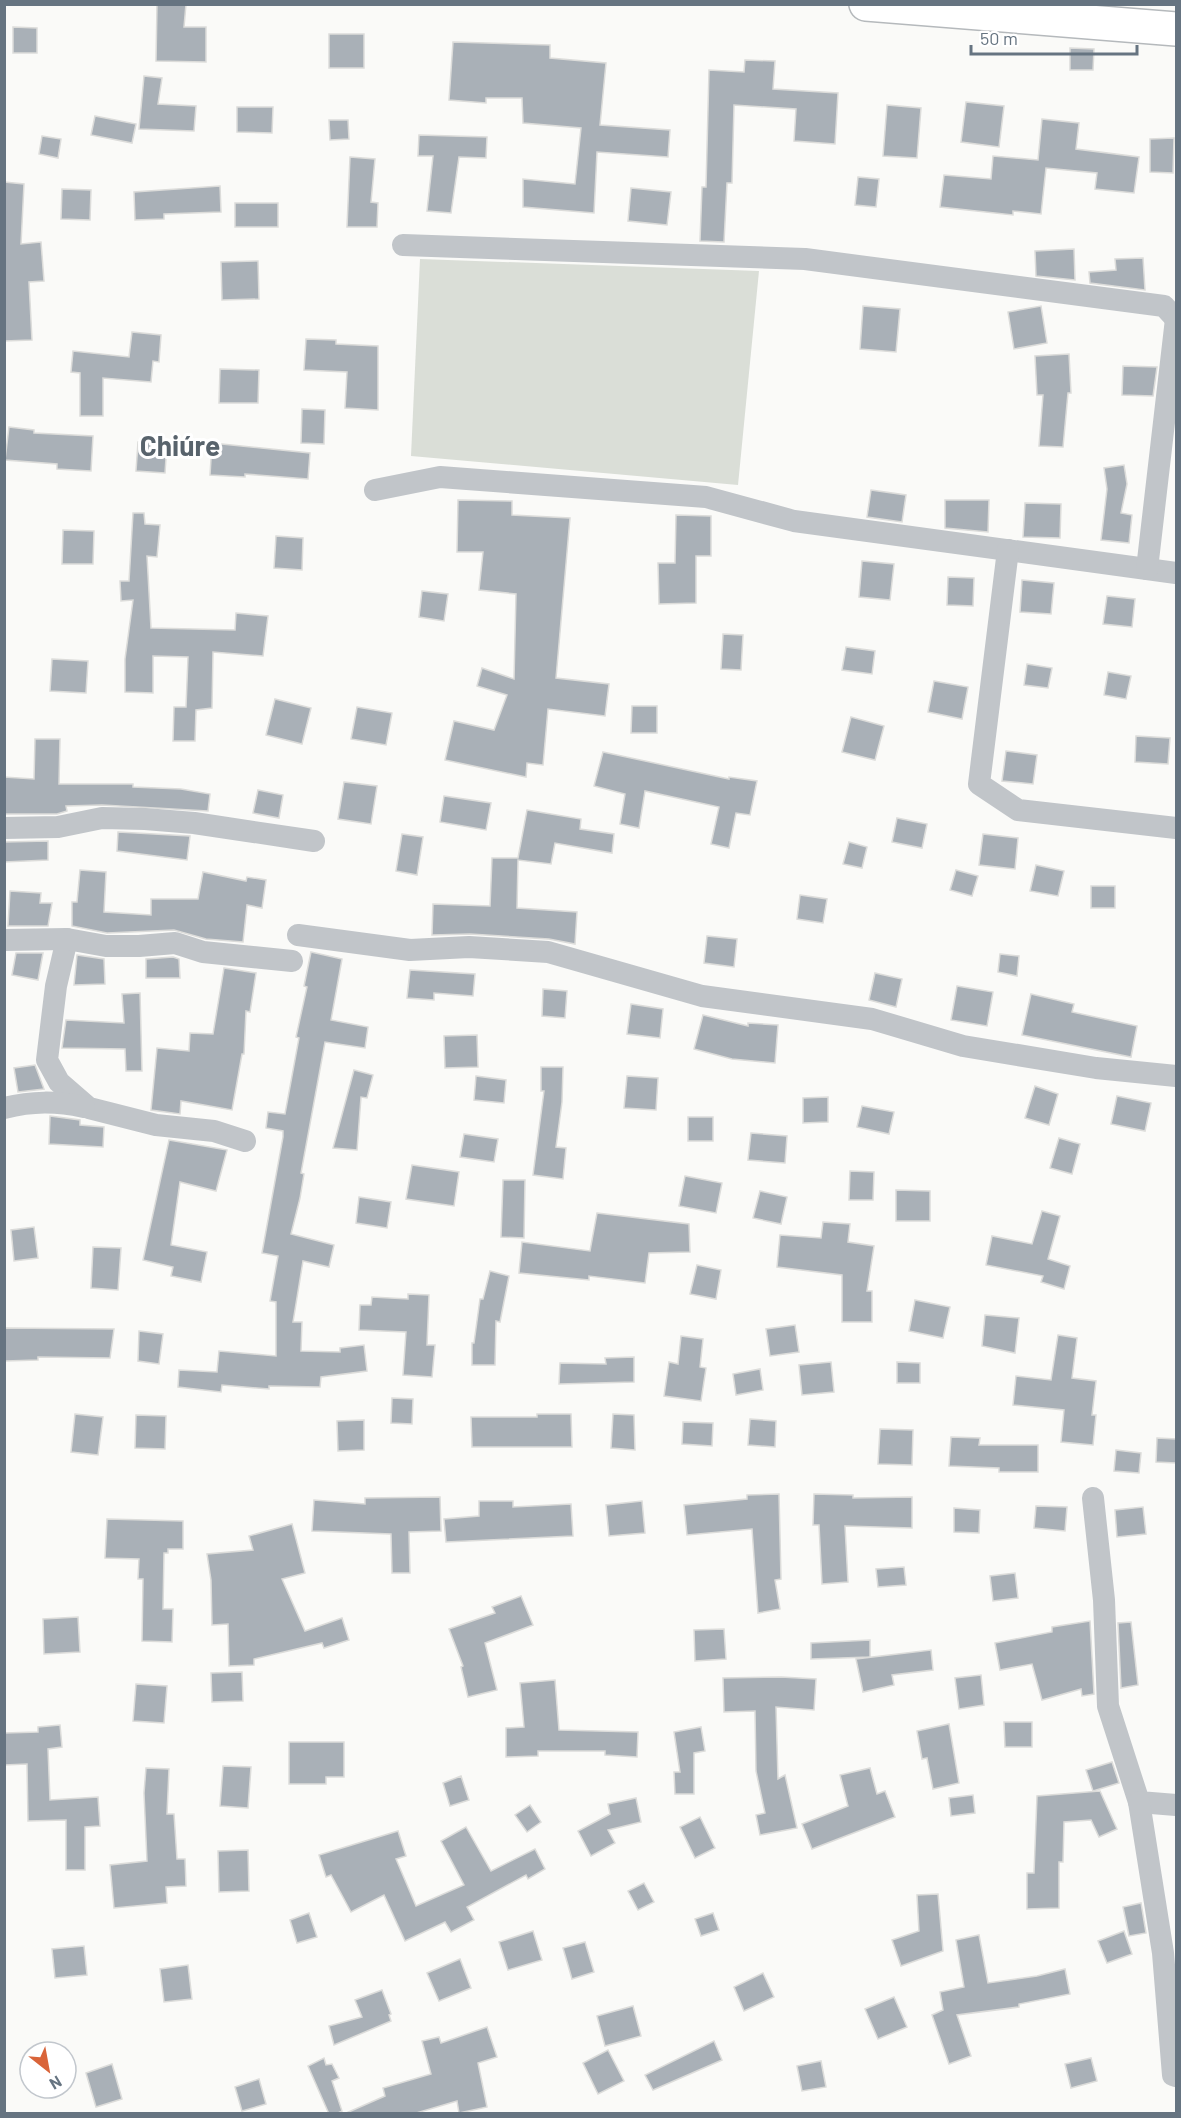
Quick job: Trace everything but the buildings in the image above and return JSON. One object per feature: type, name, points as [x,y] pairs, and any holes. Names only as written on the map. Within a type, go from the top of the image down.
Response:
[{"type":"highway","points":[[866,4],[1176,29]]},
{"type":"street","points":[[404,245],[805,259],[1164,306],[1176,319],[1147,569]]},
{"type":"street","points":[[375,490],[440,477],[706,497],[794,521],[1176,573]]},
{"type":"street","points":[[1008,550],[979,784],[1018,810],[1176,828]]},
{"type":"street","points":[[4,828],[58,827],[102,818],[145,819],[194,823],[314,841]]},
{"type":"street","points":[[298,935],[410,950],[469,947],[548,952],[702,996],[872,1019],[963,1046],[1096,1068],[1176,1076]]},
{"type":"street","points":[[4,940],[67,939],[106,946],[175,943],[203,952],[292,961]]},
{"type":"street","points":[[67,939],[56,986],[47,1060],[59,1082],[89,1108]]},
{"type":"street","points":[[4,1108],[25,1103],[57,1101],[156,1125],[214,1131],[245,1141]]},
{"type":"street","points":[[1093,1498],[1104,1600],[1108,1706],[1140,1802],[1163,1953],[1173,2075],[1176,2076]]},
{"type":"street","points":[[1140,1802],[1176,1805]]},
{"type":"shaded area","points":[[420,259],[759,271],[738,485],[411,456]]},
{"type":"district","name":"Chiúre","points":[[180,446]]}]
